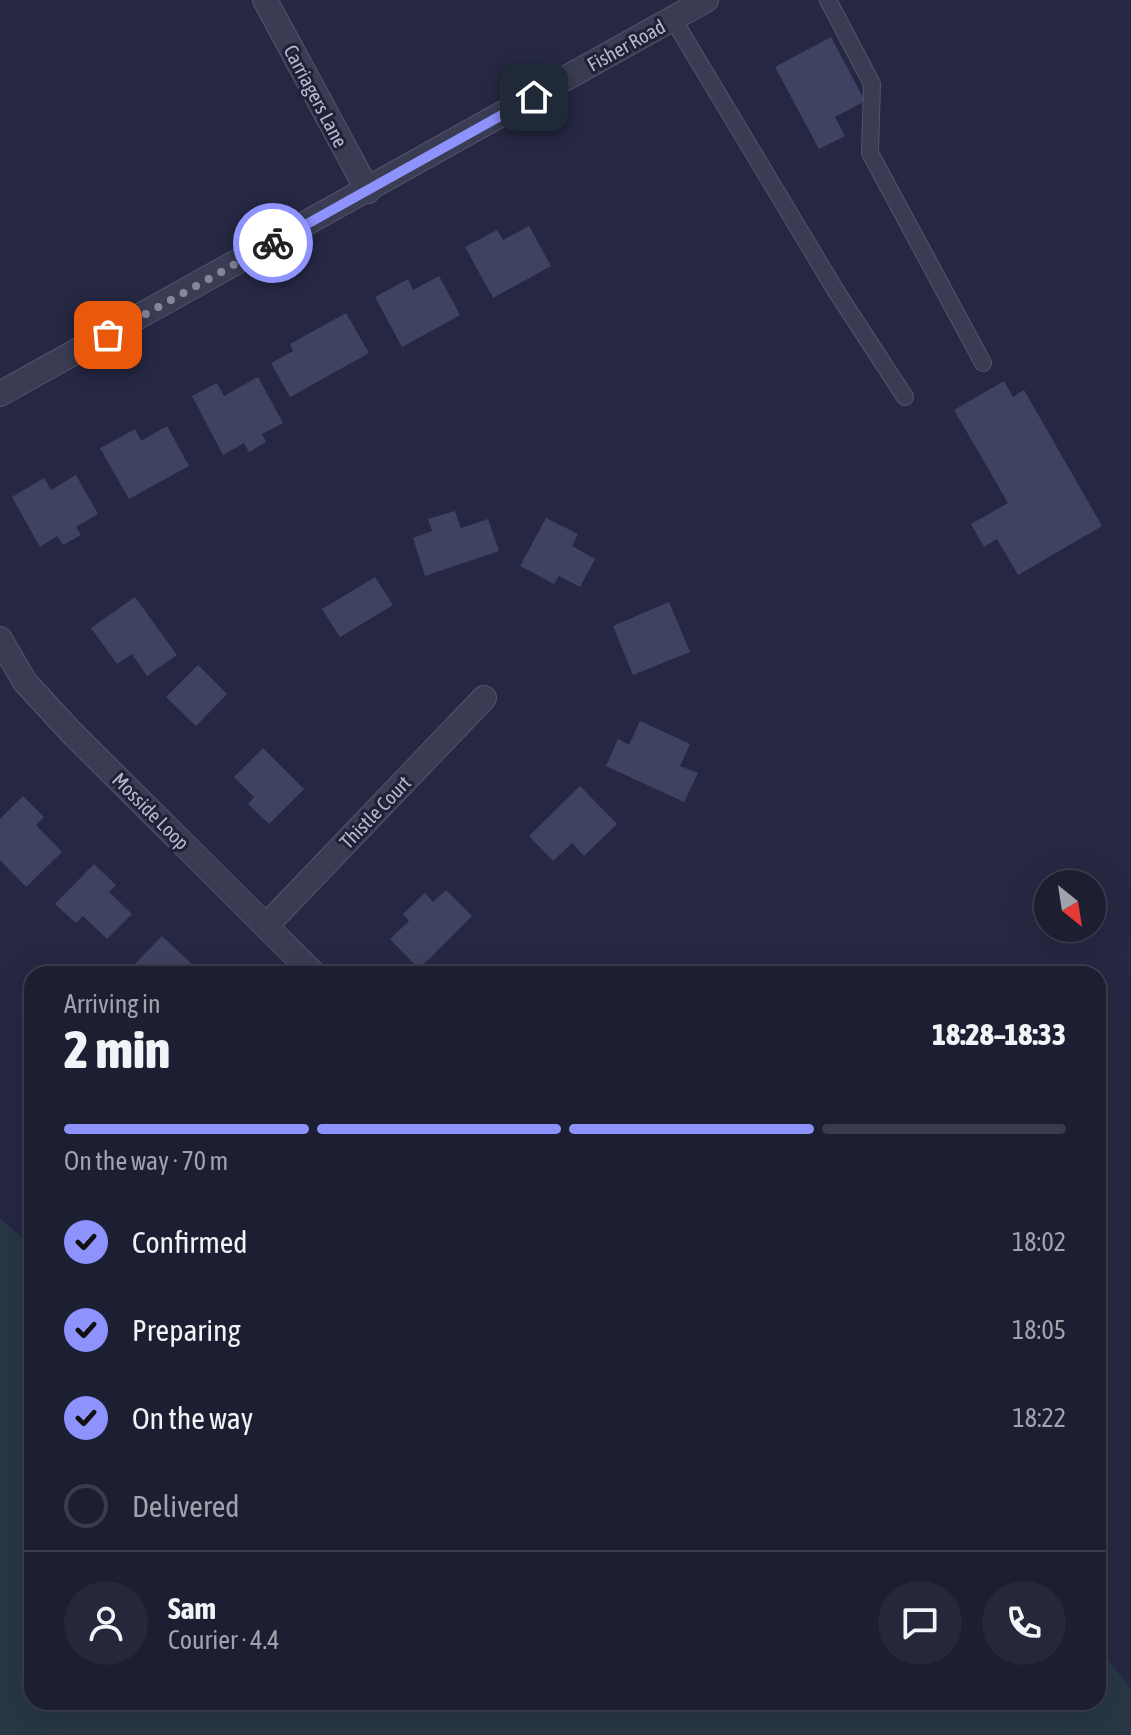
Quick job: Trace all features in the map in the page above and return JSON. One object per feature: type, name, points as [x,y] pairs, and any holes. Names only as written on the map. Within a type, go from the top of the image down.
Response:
[{"type":"street","name":"Carriagers Lane","points":[[265,0],[368,191]]},
{"type":"street","name":"Fisher Road","points":[[0,394],[706,0]]},
{"type":"street","name":"Mosside Loop","points":[[0,639],[25,682],[71,732],[306,966]]},
{"type":"street","name":"Thistle Court","points":[[266,926],[484,698]]},
{"type":"lane","points":[[828,0],[872,84],[870,153],[983,363]]},
{"type":"lane","points":[[673,19],[836,291],[905,397]]},
{"type":"shaded area","points":[[0,1218],[24,1240],[24,1710],[1106,1710],[1106,1657],[1131,1689],[1131,1735],[0,1735]]},
{"type":"building","points":[[831,37],[865,101],[835,117],[845,136],[819,149],[775,67]]},
{"type":"building","points":[[529,226],[551,266],[493,298],[465,247],[497,230],[503,240]]},
{"type":"building","points":[[439,276],[460,315],[402,347],[375,297],[408,279],[413,290]]},
{"type":"building","points":[[346,313],[369,353],[290,397],[271,363],[293,351],[290,344]]},
{"type":"building","points":[[258,377],[283,423],[262,434],[266,442],[249,452],[244,443],[223,455],[192,396],[217,383],[224,396]]},
{"type":"building","points":[[1004,381],[1013,397],[1024,390],[1102,526],[1018,575],[997,539],[984,547],[971,524],[1008,503],[954,410]]},
{"type":"building","points":[[167,426],[189,466],[129,499],[100,448],[135,429],[141,441]]},
{"type":"building","points":[[76,475],[98,514],[76,527],[81,535],[63,545],[57,536],[40,547],[12,497],[44,478],[51,490]]},
{"type":"building","points":[[455,511],[461,528],[488,519],[499,551],[425,576],[413,538],[432,531],[428,519]]},
{"type":"building","points":[[546,518],[578,534],[572,546],[595,559],[580,587],[559,576],[554,584],[520,566]]},
{"type":"building","points":[[375,577],[393,605],[340,637],[322,609]]},
{"type":"building","points":[[135,597],[177,655],[147,676],[132,654],[117,664],[91,628]]},
{"type":"building","points":[[669,602],[690,652],[633,675],[613,626]]},
{"type":"building","points":[[198,665],[227,694],[196,726],[166,697]]},
{"type":"building","points":[[640,721],[690,744],[680,766],[698,773],[684,802],[606,766],[618,739],[629,745]]},
{"type":"building","points":[[263,748],[304,789],[269,824],[248,804],[254,797],[234,777]]},
{"type":"building","points":[[580,786],[617,824],[584,856],[572,843],[553,861],[529,836]]},
{"type":"building","points":[[23,796],[44,817],[36,825],[62,852],[26,887],[0,860],[0,819]]},
{"type":"building","points":[[94,864],[116,885],[109,892],[132,914],[107,939],[83,916],[76,923],[55,904]]},
{"type":"building","points":[[446,890],[472,916],[422,966],[416,966],[390,939],[409,921],[403,914],[425,893],[433,902]]},
{"type":"building","points":[[162,936],[194,966],[133,966]]},
{"type":"way so far","points":[[108,335],[273,243]]},
{"type":"route","points":[[273,243],[534,97]]}]
